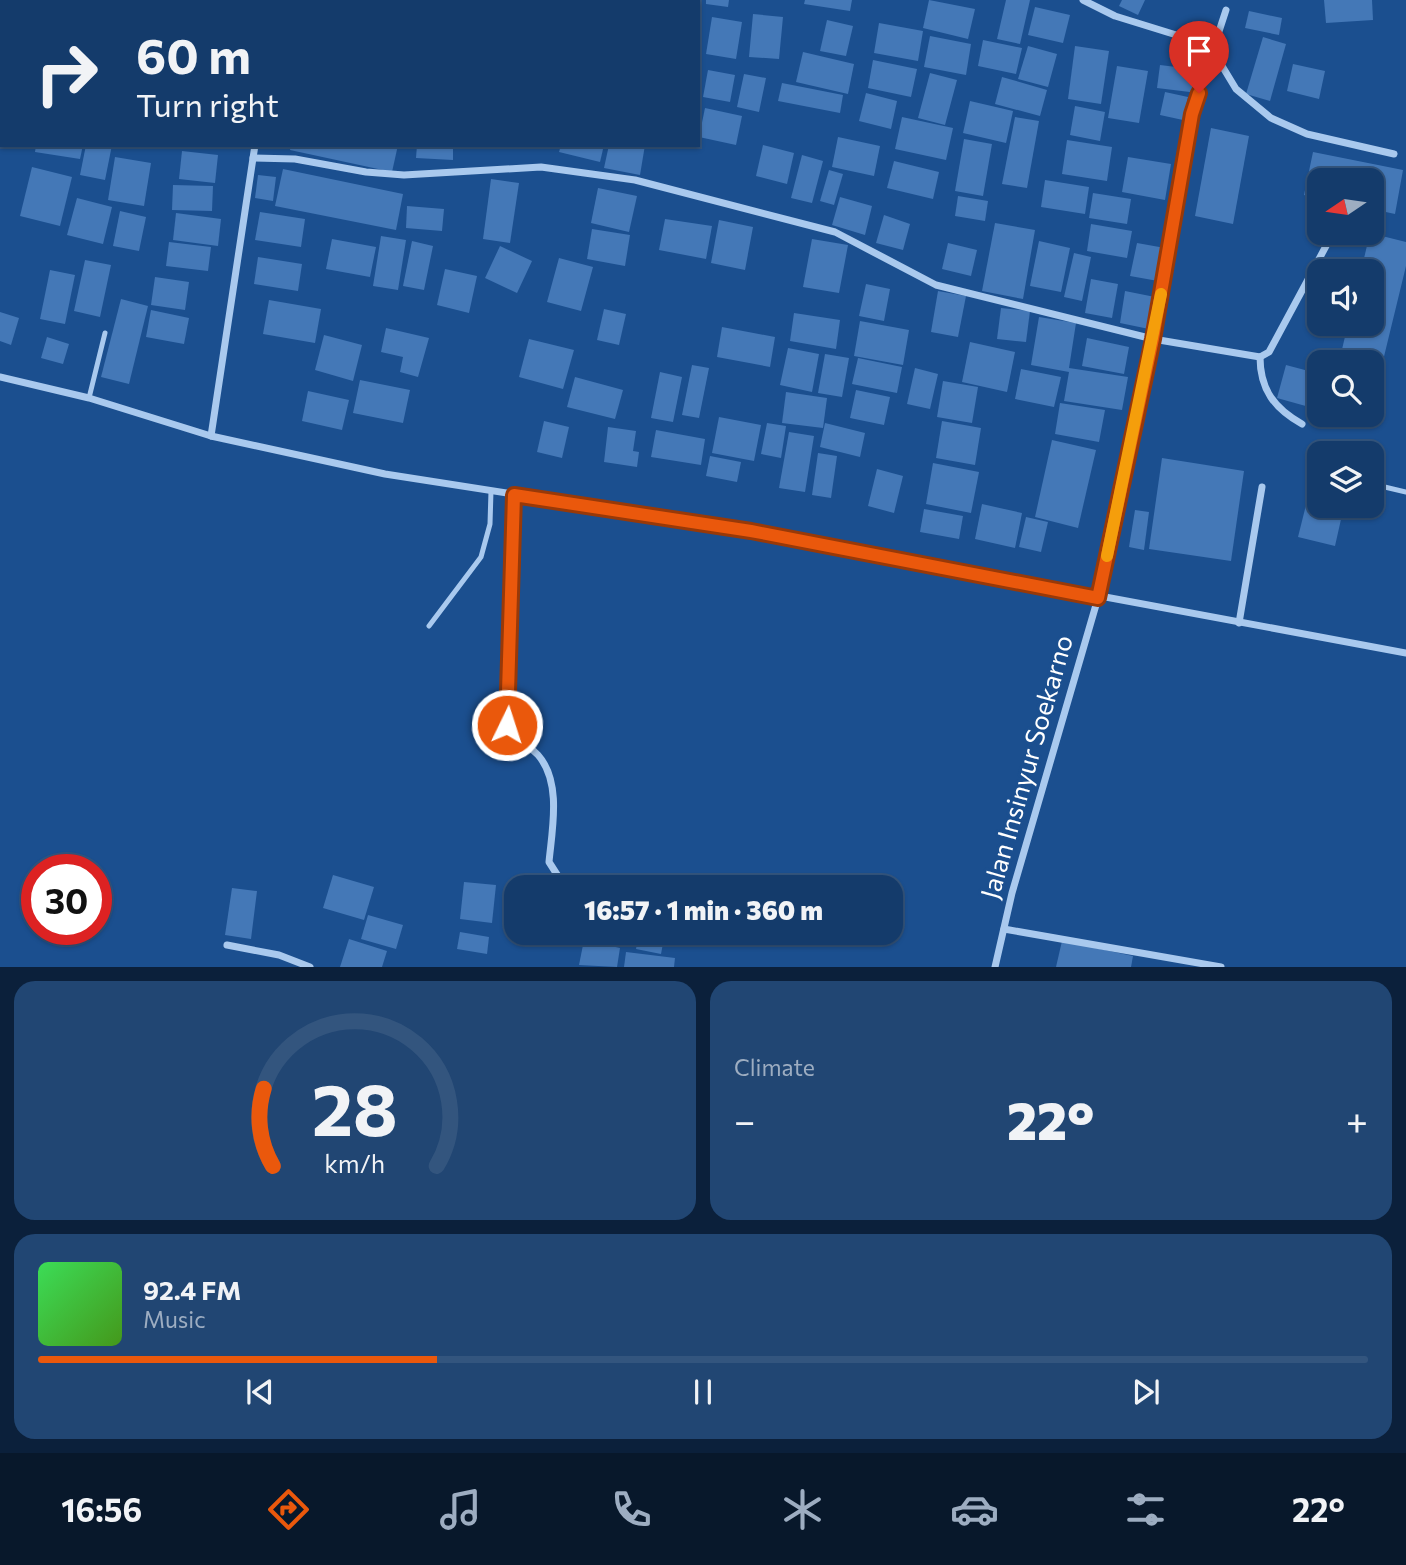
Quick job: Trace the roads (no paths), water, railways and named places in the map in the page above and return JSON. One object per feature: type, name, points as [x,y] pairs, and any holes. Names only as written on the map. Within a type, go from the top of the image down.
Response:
[{"type":"street","points":[[1083,0],[1115,16],[1199,42],[1213,51],[1236,89],[1271,118],[1307,134],[1394,154]]},
{"type":"street","name":"Jalan Insinyur Soekarno","points":[[995,967],[1098,598],[1153,339],[1192,114],[1226,10]]},
{"type":"street","points":[[211,436],[256,147]]},
{"type":"street","points":[[253,158],[295,159],[366,172],[404,175],[541,167],[635,180],[835,232],[936,285],[1153,339],[1260,357],[1269,352],[1327,245]]},
{"type":"street","points":[[1260,357],[1270,398],[1280,411],[1302,424]]},
{"type":"street","points":[[0,377],[89,398],[211,436],[385,474],[751,531],[1098,598],[1406,653]]},
{"type":"street","points":[[1239,623],[1262,487]]},
{"type":"street","points":[[514,495],[507,725],[516,740],[538,755],[548,776],[555,813],[548,862],[557,875]]},
{"type":"street","points":[[1004,929],[1221,967]]},
{"type":"street","points":[[227,946],[279,955],[310,967]]},
{"type":"lane","points":[[89,398],[105,333]]},
{"type":"lane","points":[[1384,487],[1406,492]]},
{"type":"lane","points":[[429,626],[481,557],[490,524],[491,491]]}]
